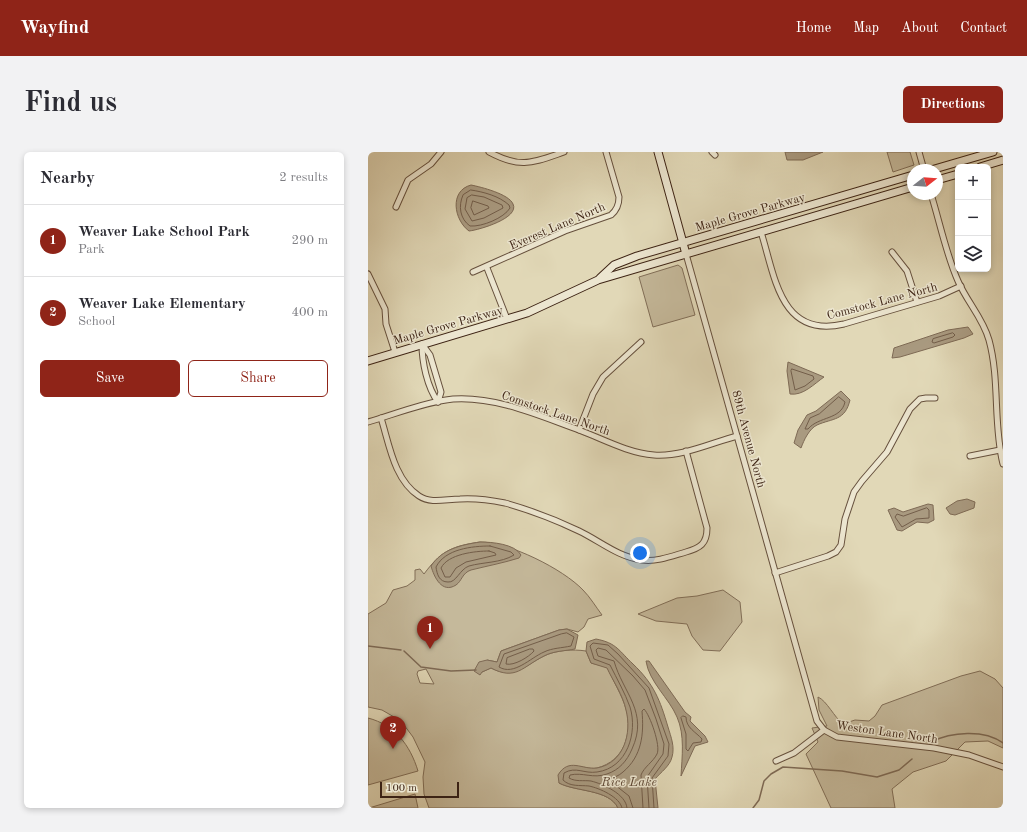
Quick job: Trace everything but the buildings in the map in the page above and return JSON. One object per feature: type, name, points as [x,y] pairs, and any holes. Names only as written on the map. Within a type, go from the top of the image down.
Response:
[{"type":"main road","name":"89th Avenue North","points":[[658,152],[686,254]]},
{"type":"main road","points":[[943,167],[994,152]]},
{"type":"main road","points":[[990,164],[1003,160]]},
{"type":"main road","points":[[943,178],[955,175]]},
{"type":"main road","name":"Maple Grove Parkway","points":[[598,280],[614,265],[907,177]]},
{"type":"main road","name":"Maple Grove Parkway","points":[[368,361],[507,319],[540,307],[598,280],[907,189]]},
{"type":"street","points":[[396,207],[408,180],[431,164],[441,152]]},
{"type":"street","points":[[490,152],[509,161],[518,163],[535,162],[564,152]]},
{"type":"street","name":"Everest Lane North","points":[[473,272],[487,268],[565,231],[611,215],[615,212],[619,203],[606,152]]},
{"type":"street","points":[[919,152],[922,164]]},
{"type":"street","points":[[933,200],[952,265],[961,286],[981,320],[990,342],[1000,450],[1003,464]]},
{"type":"street","name":"Comstock Lane North","points":[[761,232],[777,286],[788,309],[803,321],[823,327],[833,326],[945,294],[961,286]]},
{"type":"street","points":[[892,252],[907,271],[917,302]]},
{"type":"street","name":"89th Avenue North","points":[[686,254],[814,712],[817,721],[824,730]]},
{"type":"street","points":[[487,268],[507,319]]},
{"type":"street","points":[[368,274],[385,308],[386,324],[395,352]]},
{"type":"street","points":[[579,430],[593,394],[603,377],[641,342]]},
{"type":"street","points":[[422,344],[422,357],[433,395],[438,402]]},
{"type":"street","points":[[422,344],[430,355],[441,392],[438,402]]},
{"type":"street","points":[[775,573],[836,552],[841,545],[849,505],[862,480],[882,460],[906,415],[916,403],[923,398],[935,398]]},
{"type":"street","name":"Comstock Lane North","points":[[368,422],[438,402],[467,399],[496,402],[642,453],[666,455],[686,451],[737,436]]},
{"type":"street","points":[[381,418],[397,468],[407,485],[419,496],[434,500],[474,499],[505,503],[578,531],[626,557],[643,560],[666,558],[695,550],[704,544],[706,540],[707,528],[686,451]]},
{"type":"street","points":[[970,456],[1000,450]]},
{"type":"street","name":"Weston Lane North","points":[[776,761],[794,753],[824,730],[837,737],[948,751],[1003,766]]},
{"type":"shaded area","points":[[887,152],[910,152],[914,164],[907,164],[907,167],[893,172]]},
{"type":"shaded area","points":[[678,265],[682,268],[695,315],[653,327],[639,277]]},
{"type":"shaded area","points":[[480,542],[492,543],[520,552],[535,558],[563,574],[583,590],[602,615],[588,619],[584,627],[578,632],[567,629],[559,630],[501,651],[497,662],[487,660],[482,672],[491,668],[506,673],[513,672],[549,654],[570,650],[586,651],[591,663],[607,667],[622,698],[628,718],[627,737],[624,745],[620,753],[614,759],[597,768],[575,766],[567,767],[559,783],[600,794],[614,802],[618,808],[429,808],[424,794],[423,777],[425,762],[413,737],[401,721],[382,710],[368,707],[368,614],[386,603],[393,590],[407,586],[415,580],[415,570],[420,569],[424,574],[436,560],[448,551],[462,545]],"holes":[[[426,669],[434,684],[420,683],[417,674],[418,671]]]},
{"type":"shaded area","points":[[723,590],[740,602],[742,622],[720,651],[703,650],[692,636],[687,624],[656,621],[638,614],[677,598],[697,596]]},
{"type":"shaded area","points":[[980,671],[995,679],[1003,688],[1003,748],[988,741],[965,742],[946,761],[913,772],[892,789],[895,808],[831,808],[806,754],[818,742],[812,728],[827,726],[819,710],[818,697],[843,724],[855,720],[869,721],[875,716],[882,705],[961,676]]},
{"type":"shaded area","points":[[368,718],[378,721],[394,731],[400,737],[411,753],[418,771],[368,785]]},
{"type":"shaded area","points":[[415,794],[418,808],[369,808]]},
{"type":"water","points":[[785,152],[823,152],[803,160],[787,160]]},
{"type":"water","points":[[471,185],[501,194],[510,200],[514,209],[505,218],[489,226],[469,231],[460,220],[456,206],[459,193],[464,188]]},
{"type":"water","points":[[968,327],[973,334],[964,338],[892,358],[894,348],[948,330]]},
{"type":"water","points":[[788,362],[824,377],[804,391],[790,394],[787,371]]},
{"type":"water","points":[[841,391],[850,400],[845,412],[838,418],[814,427],[807,435],[801,448],[794,443],[798,430],[807,415],[816,411]]},
{"type":"water","points":[[967,499],[975,502],[974,508],[955,515],[950,514],[946,508],[957,501]]},
{"type":"water","points":[[928,504],[933,505],[934,520],[928,523],[917,522],[902,531],[897,530],[888,510],[894,508],[903,512]]},
{"type":"water","points":[[480,542],[497,543],[509,546],[518,551],[521,555],[519,558],[468,571],[456,585],[451,587],[443,586],[439,583],[431,566],[435,560],[452,549]]},
{"type":"water","points":[[567,629],[578,635],[575,649],[548,654],[513,673],[500,672],[491,668],[482,672],[480,675],[474,671],[479,662],[487,660],[497,662],[501,651],[559,630]]},
{"type":"water","name":"Rice Lake","points":[[596,639],[613,645],[621,651],[640,671],[651,686],[662,709],[673,750],[669,763],[655,779],[658,808],[618,808],[614,802],[600,794],[559,783],[558,775],[562,770],[571,765],[597,768],[614,760],[620,754],[627,737],[628,719],[625,704],[607,668],[591,663],[586,651],[587,642]]},
{"type":"water","points":[[646,661],[649,661],[685,712],[691,717],[690,721],[705,736],[708,742],[695,746],[681,776],[682,746],[680,724],[673,710],[651,676]]},
{"type":"waterway","points":[[368,646],[401,650]]},
{"type":"waterway","points":[[404,651],[421,667],[451,671],[476,670]]},
{"type":"waterway","points":[[931,742],[958,734],[977,734],[987,736],[1003,743]]},
{"type":"waterway","points":[[753,808],[759,800],[764,781],[771,774],[783,767],[842,771],[877,777],[899,770],[912,759]]},
{"type":"place","name":"Weaver Lake School Park","points":[[430,649]]},
{"type":"place","name":"Weaver Lake Elementary","points":[[393,749]]}]
